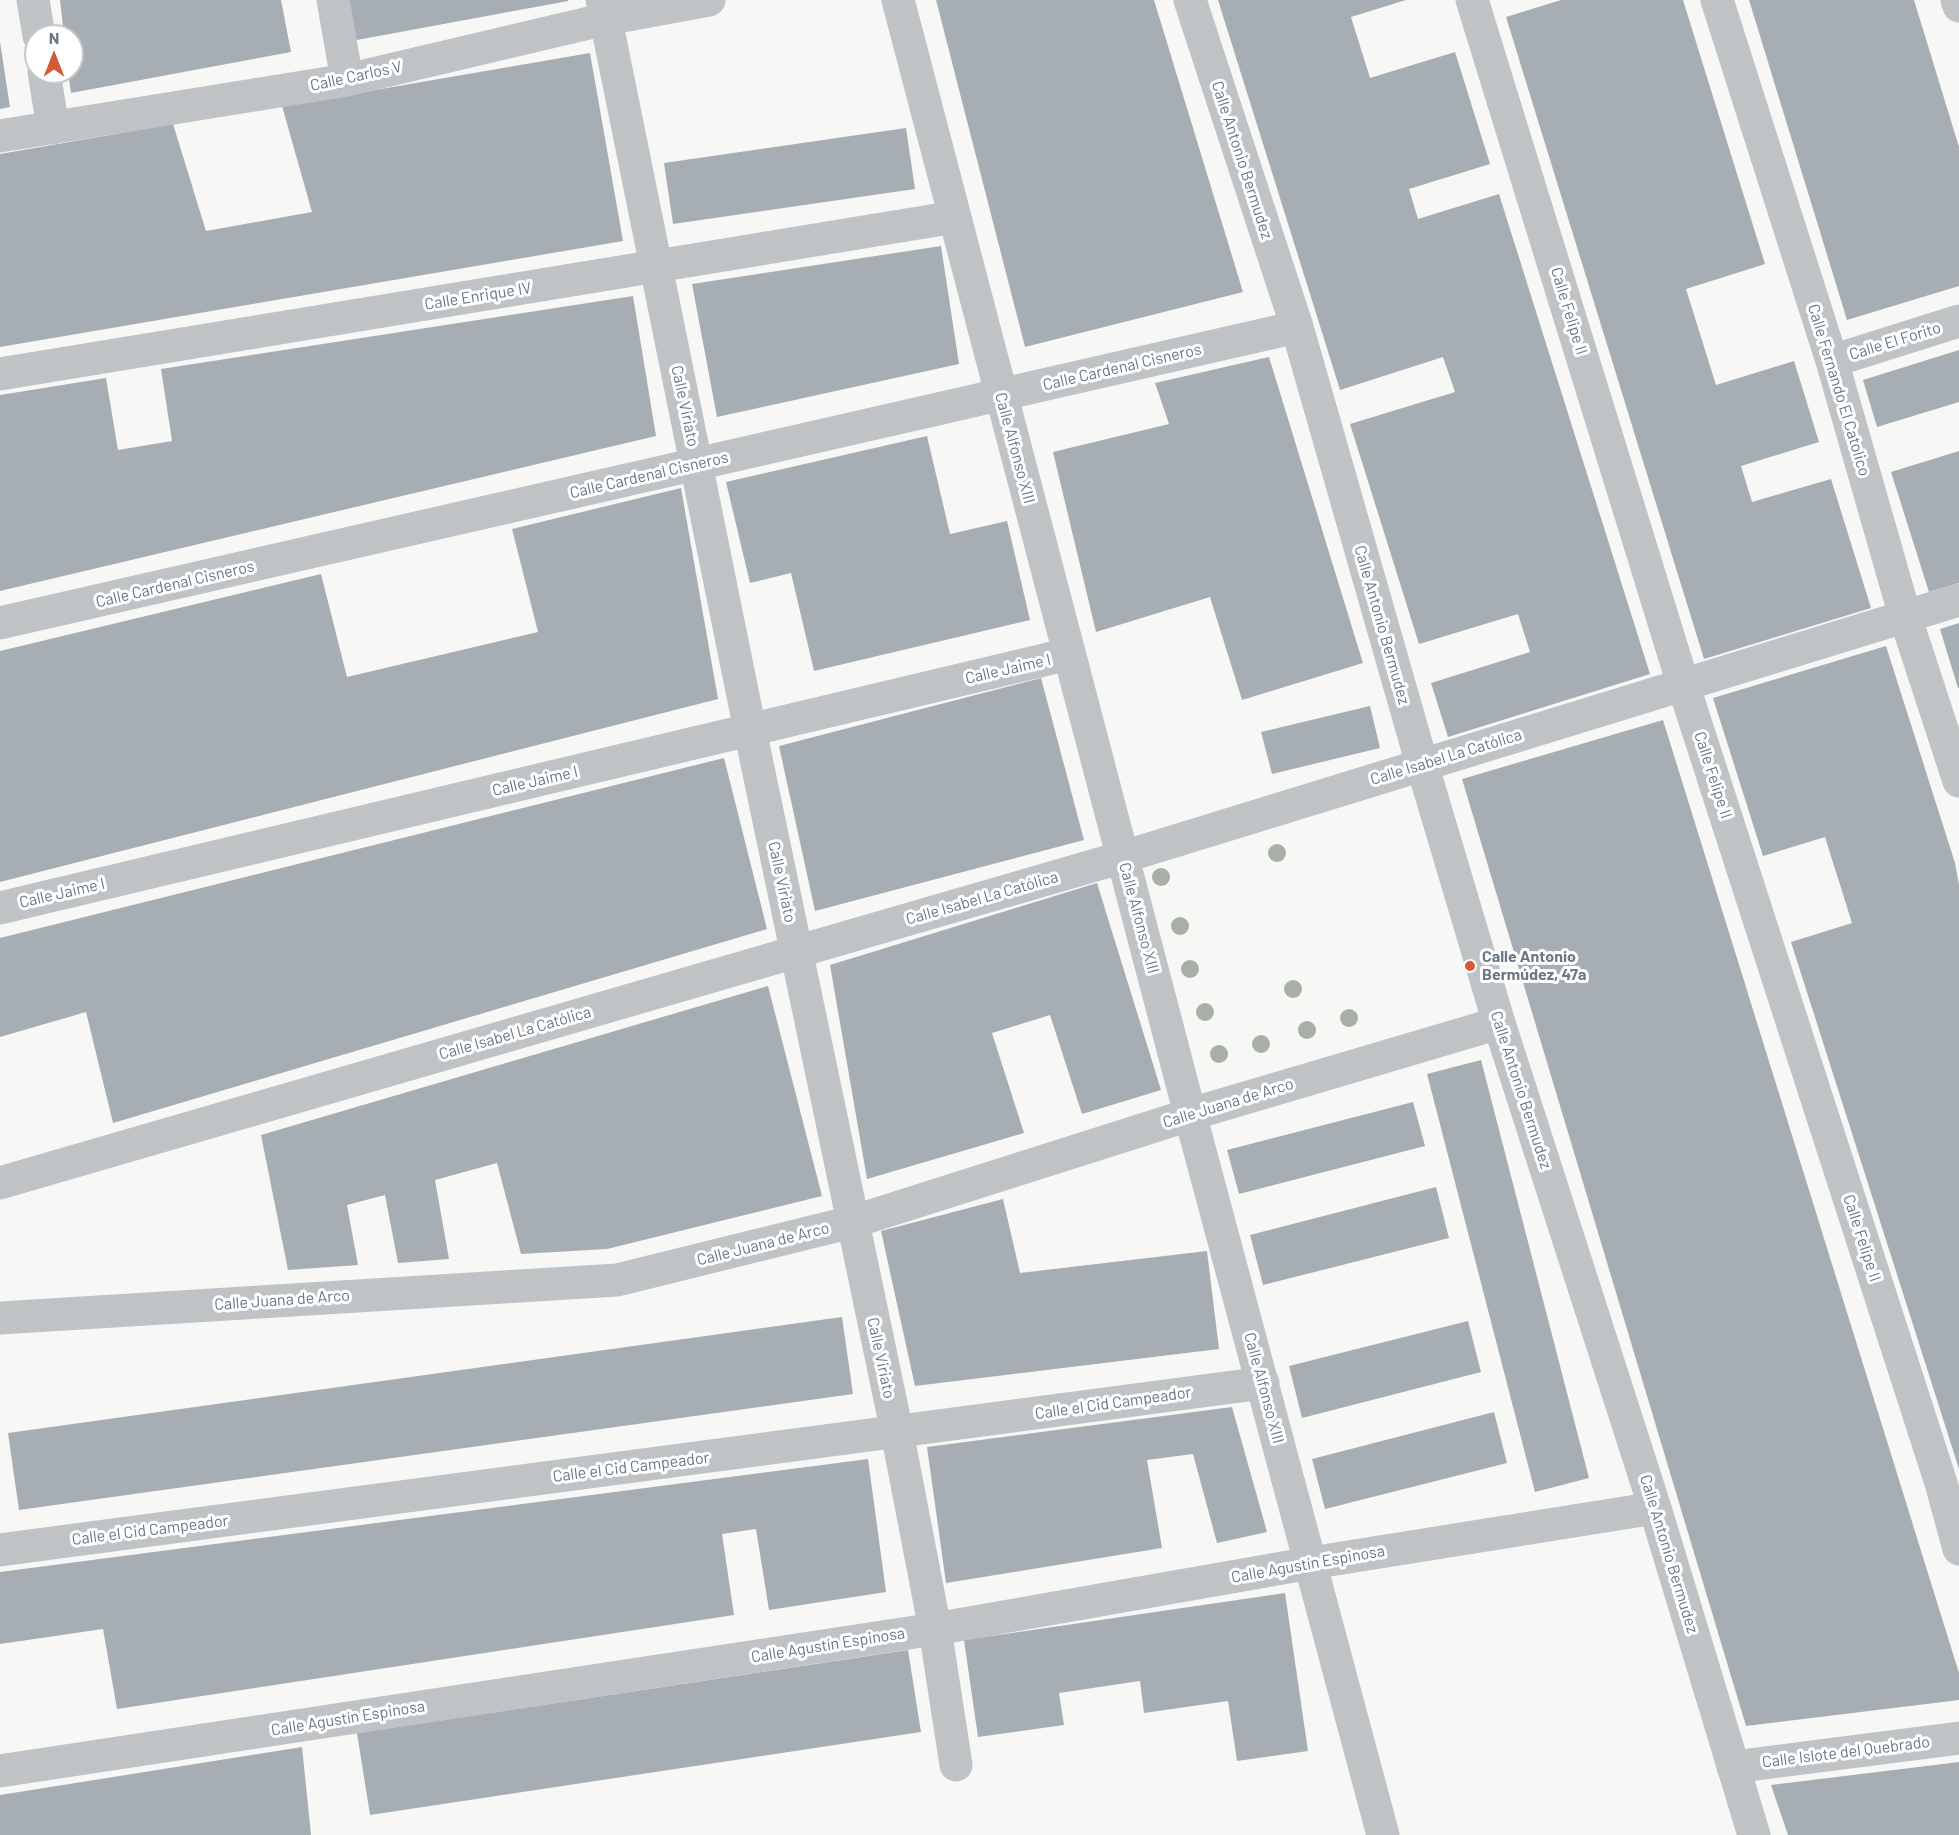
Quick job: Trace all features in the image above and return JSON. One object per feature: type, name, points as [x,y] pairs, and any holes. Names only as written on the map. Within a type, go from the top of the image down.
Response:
[{"type":"street","points":[[33,0],[37,24]]},
{"type":"street","points":[[333,0],[347,80]]},
{"type":"street","name":"Calle Carlos V","points":[[0,136],[347,80],[604,9],[709,0]]},
{"type":"street","name":"Calle Alfonso XIII","points":[[898,0],[1190,1114],[1383,1835]]},
{"type":"street","name":"Calle Antonio Bermudez","points":[[1190,0],[1297,327],[1499,1023],[1655,1508],[1754,1835]]},
{"type":"street","name":"Calle Felipe II","points":[[1472,0],[1683,684],[1937,1472],[1959,1549]]},
{"type":"street","name":"Calle Fernando El Catolico","points":[[1717,0],[1832,361],[1905,616],[1959,781]]},
{"type":"street","points":[[1957,0],[1959,6]]},
{"type":"street","name":"Calle Viriato","points":[[604,9],[698,464],[750,730],[897,1432],[934,1629],[956,1765]]},
{"type":"street","points":[[46,84],[53,128]]},
{"type":"street","name":"Calle Enrique IV","points":[[0,374],[955,217]]},
{"type":"street","name":"Calle El Forito","points":[[1832,361],[1959,321]]},
{"type":"street","name":"Calle Cardenal Cisneros","points":[[0,624],[1297,327]]},
{"type":"street","name":"Calle Isabel La Católica","points":[[0,1183],[1123,857],[1959,600]]},
{"type":"street","name":"Calle Jaime I","points":[[0,908],[1070,654]]},
{"type":"street","name":"Calle Juana de Arco","points":[[0,1318],[617,1280],[852,1222],[1190,1114],[1499,1023]]},
{"type":"street","name":"Calle el Cid Campeador","points":[[0,1550],[1263,1383]]},
{"type":"street","name":"Calle Agustín Espinosa","points":[[0,1771],[934,1629],[1311,1563],[1655,1508]]},
{"type":"street","name":"Calle Islote del Quebrado","points":[[1733,1767],[1959,1737]]},
{"type":"building","points":[[60,0],[281,0],[291,52],[71,93],[70,84],[84,84],[84,24],[63,24]]},
{"type":"building","points":[[341,0],[568,0],[568,1],[346,42]]},
{"type":"building","points":[[936,0],[1154,0],[1243,292],[1025,347]]},
{"type":"building","points":[[1218,0],[1406,0],[1351,17],[1370,78],[1455,52],[1490,164],[1409,189],[1418,219],[1499,194],[1650,674],[1448,737],[1431,683],[1530,652],[1518,614],[1419,644],[1350,424],[1455,392],[1443,357],[1340,390]]},
{"type":"building","points":[[1561,0],[1683,0],[1765,264],[1686,289],[1716,385],[1794,361],[1819,442],[1741,466],[1752,502],[1831,479],[1871,608],[1704,659],[1506,17]]},
{"type":"building","points":[[1749,0],[1914,0],[1959,147],[1959,286],[1847,320]]},
{"type":"building","points":[[0,42],[10,107],[0,109]]},
{"type":"building","points":[[590,53],[623,241],[0,347],[0,154],[173,124],[206,231],[312,212],[282,106]]},
{"type":"building","points":[[906,128],[915,189],[673,224],[664,163]]},
{"type":"building","points":[[941,246],[959,364],[717,417],[692,284]]},
{"type":"building","points":[[633,296],[656,436],[0,591],[0,395],[106,378],[118,450],[172,441],[161,369]]},
{"type":"building","points":[[1959,350],[1959,402],[1877,427],[1863,380]]},
{"type":"building","points":[[1269,357],[1363,663],[1242,700],[1210,597],[1096,632],[1053,452],[1169,424],[1155,383]]},
{"type":"building","points":[[927,436],[950,534],[1007,521],[1030,620],[814,671],[791,573],[750,583],[726,482]]},
{"type":"building","points":[[1959,451],[1959,583],[1929,592],[1891,472]]},
{"type":"building","points":[[681,488],[718,699],[0,882],[0,651],[321,574],[347,677],[538,632],[512,529]]},
{"type":"building","points":[[1959,623],[1959,688],[1958,688],[1940,629]]},
{"type":"building","points":[[1886,646],[1955,863],[1959,885],[1959,1469],[1791,942],[1852,923],[1825,837],[1763,856],[1713,698]]},
{"type":"building","points":[[1041,678],[1084,840],[815,911],[779,746]]},
{"type":"building","points":[[1370,706],[1380,748],[1272,774],[1261,732]]},
{"type":"building","points":[[1663,720],[1959,1673],[1959,1700],[1746,1726],[1462,779]]},
{"type":"building","points":[[724,758],[767,929],[113,1123],[86,1012],[0,1037],[0,938]]},
{"type":"building","points":[[1097,883],[1161,1090],[1082,1114],[1050,1015],[992,1033],[1024,1133],[867,1179],[830,965]]},
{"type":"building","points":[[768,986],[822,1196],[607,1249],[521,1254],[497,1163],[435,1180],[449,1259],[398,1263],[385,1195],[347,1205],[358,1265],[288,1270],[261,1135]]},
{"type":"building","points":[[1481,1060],[1589,1478],[1535,1492],[1427,1074]]},
{"type":"building","points":[[1413,1102],[1425,1146],[1239,1194],[1227,1150]]},
{"type":"building","points":[[1436,1187],[1449,1238],[1263,1285],[1250,1235]]},
{"type":"building","points":[[1003,1199],[1020,1273],[1207,1251],[1219,1349],[915,1386],[881,1231]]},
{"type":"building","points":[[842,1317],[853,1394],[19,1510],[8,1433]]},
{"type":"building","points":[[1468,1321],[1481,1372],[1302,1418],[1289,1366]]},
{"type":"building","points":[[1232,1407],[1267,1532],[1217,1543],[1193,1454],[1147,1460],[1162,1548],[946,1583],[927,1447]]},
{"type":"building","points":[[1494,1412],[1507,1463],[1325,1509],[1312,1459]]},
{"type":"building","points":[[868,1459],[886,1592],[769,1610],[756,1529],[722,1534],[734,1615],[117,1709],[103,1629],[0,1644],[0,1572]]},
{"type":"building","points":[[1285,1593],[1308,1751],[1237,1761],[1228,1701],[1144,1713],[1140,1681],[1059,1693],[1064,1725],[978,1737],[964,1640]]},
{"type":"building","points":[[908,1650],[921,1732],[370,1815],[357,1733]]},
{"type":"building","points":[[302,1747],[311,1835],[0,1835],[0,1795]]},
{"type":"building","points":[[1959,1762],[1959,1835],[1788,1835],[1771,1785]]},
{"type":"place","name":"Calle Antonio Bermúdez, 47a","points":[[1470,966]]}]
